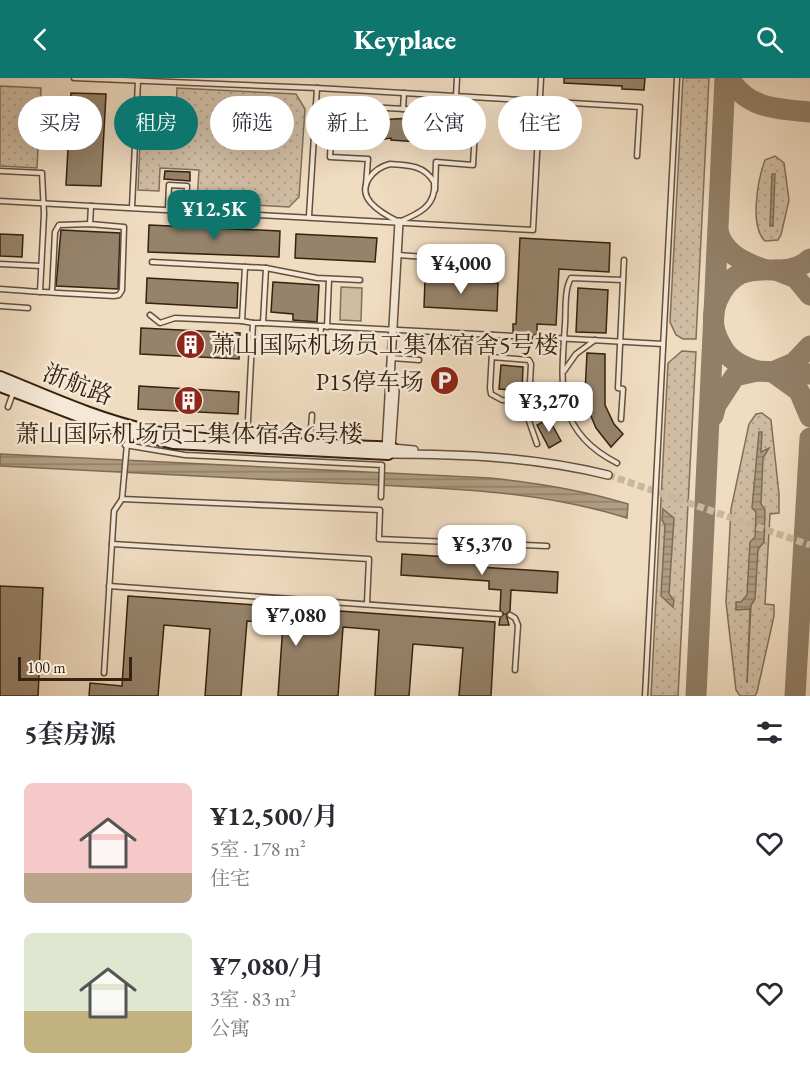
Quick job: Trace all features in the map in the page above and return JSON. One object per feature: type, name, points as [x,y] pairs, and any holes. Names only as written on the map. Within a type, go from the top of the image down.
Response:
[{"type":"street","points":[[399,222],[391,378],[395,391],[389,450],[556,462],[608,475]]},
{"type":"street","name":"浙航路","points":[[0,377],[14,388]]},
{"type":"street","name":"浙航路","points":[[0,386],[14,388],[128,429],[198,445],[389,450]]},
{"type":"street","name":"浙航路","points":[[128,429],[178,435],[389,450]]},
{"type":"lane","points":[[74,78],[456,96],[457,78]]},
{"type":"lane","points":[[540,96],[542,78]]},
{"type":"lane","points":[[645,696],[677,78]]},
{"type":"lane","points":[[132,207],[138,81]]},
{"type":"lane","points":[[309,216],[317,88]]},
{"type":"lane","points":[[582,104],[640,107],[637,156]]},
{"type":"lane","points":[[399,222],[371,204],[367,198],[368,159],[330,157],[333,105],[402,109]]},
{"type":"lane","points":[[399,222],[422,211],[430,202],[435,190],[436,162],[473,165],[474,150]]},
{"type":"lane","points":[[0,201],[309,216],[533,230],[537,150]]},
{"type":"lane","points":[[366,185],[369,177],[379,167],[390,164],[411,165],[429,174],[435,190]]},
{"type":"lane","points":[[0,171],[42,173],[40,292]]},
{"type":"lane","points":[[168,209],[169,185],[187,186],[186,210]]},
{"type":"lane","points":[[90,224],[91,206]]},
{"type":"lane","points":[[0,289],[117,296],[122,292],[126,230],[120,226],[64,223],[56,229],[52,292]]},
{"type":"lane","points":[[397,255],[425,257]]},
{"type":"lane","points":[[621,418],[623,389],[618,388],[624,260]]},
{"type":"lane","points":[[152,262],[266,268],[329,279],[360,280]]},
{"type":"lane","points":[[0,264],[41,266]]},
{"type":"lane","points":[[242,321],[244,267]]},
{"type":"lane","points":[[263,323],[266,268]]},
{"type":"lane","points":[[617,463],[594,449],[577,433],[564,401],[564,338],[571,278],[623,280]]},
{"type":"lane","points":[[327,327],[329,279]]},
{"type":"lane","points":[[0,306],[28,308]]},
{"type":"lane","points":[[150,315],[160,323],[175,318],[513,336]]},
{"type":"lane","points":[[247,440],[253,323]]},
{"type":"lane","points":[[320,343],[321,327]]},
{"type":"lane","points":[[493,335],[491,394],[502,400],[529,401]]},
{"type":"lane","points":[[536,337],[663,344]]},
{"type":"lane","points":[[564,371],[576,354],[596,340]]},
{"type":"lane","points":[[492,357],[529,360],[531,364],[529,421],[537,444]]},
{"type":"lane","points":[[392,358],[419,360]]},
{"type":"lane","points":[[8,407],[14,388]]},
{"type":"lane","points":[[310,443],[312,415]]},
{"type":"lane","points":[[104,674],[114,511],[122,499],[128,429]]},
{"type":"lane","points":[[125,445],[185,455],[382,465],[381,497]]},
{"type":"lane","points":[[122,499],[380,510],[379,539],[547,546]]},
{"type":"lane","points":[[112,544],[369,559],[367,603]]},
{"type":"lane","points":[[109,586],[500,614]]},
{"type":"lane","points":[[510,615],[515,618],[518,625],[515,670]]},
{"type":"shaded area","points":[[683,78],[709,78],[696,339],[683,339],[676,335],[670,322]]},
{"type":"shaded area","points":[[0,86],[41,88],[41,96],[18,96],[18,150],[38,150],[37,168],[0,166]]},
{"type":"shaded area","points":[[177,88],[296,94],[305,109],[299,197],[289,207],[197,202],[199,170],[160,168],[159,191],[138,190],[140,150],[198,150],[198,96],[177,96]]},
{"type":"shaded area","points":[[775,156],[784,163],[789,200],[781,235],[778,240],[765,241],[757,225],[756,202],[765,160]]},
{"type":"shaded area","points":[[772,174],[775,174],[773,226],[770,226]]},
{"type":"shaded area","points":[[341,287],[362,288],[361,321],[340,320]]},
{"type":"shaded area","points":[[682,351],[696,352],[678,696],[651,696],[668,363]]},
{"type":"shaded area","points":[[762,413],[771,420],[779,494],[779,513],[770,514],[765,604],[774,605],[774,616],[757,692],[755,696],[740,696],[736,690],[726,602],[731,509],[749,424],[756,414]]},
{"type":"shaded area","points":[[759,432],[762,432],[761,452],[769,448],[763,458],[761,504],[765,510],[764,542],[758,549],[755,599],[751,605],[747,683],[750,609],[736,610],[736,602],[741,602],[747,595],[750,542],[755,537],[756,512],[752,508]]},
{"type":"shaded area","points":[[0,454],[490,478],[560,488],[628,504],[627,518],[555,501],[482,491],[0,466]]},
{"type":"shaded area","points":[[663,509],[674,518],[669,594],[674,600],[673,607],[661,596],[665,525],[662,520]]},
{"type":"building","points":[[564,78],[645,78],[644,90],[622,89],[622,86],[564,83]]},
{"type":"building","points":[[71,93],[106,94],[101,186],[66,185],[68,150],[102,150],[102,96],[71,96]]},
{"type":"building","points":[[390,119],[402,119],[402,141],[391,140]]},
{"type":"building","points":[[165,171],[190,172],[190,181],[164,179]]},
{"type":"building","points":[[149,225],[280,231],[279,257],[148,252]]},
{"type":"building","points":[[61,230],[120,233],[118,289],[56,286]]},
{"type":"building","points":[[0,234],[23,235],[22,257],[0,256]]},
{"type":"building","points":[[296,234],[377,238],[375,262],[295,258]]},
{"type":"building","points":[[520,238],[610,243],[609,272],[559,269],[556,325],[537,324],[537,333],[532,337],[536,345],[512,343],[517,337],[513,332],[513,324],[516,324]]},
{"type":"building","points":[[147,278],[238,283],[237,308],[146,303]]},
{"type":"building","points":[[425,280],[498,283],[497,311],[424,307]]},
{"type":"building","points":[[273,282],[319,285],[317,322],[293,320],[293,314],[271,312]]},
{"type":"building","points":[[578,288],[608,290],[606,333],[576,332]]},
{"type":"building","name":"萧山国际机场员工集体宿舍5号楼","points":[[141,328],[240,333],[239,359],[140,354]]},
{"type":"building","points":[[587,353],[605,354],[605,405],[614,424],[623,434],[611,447],[596,428],[588,409],[585,393]]},
{"type":"building","points":[[501,365],[523,367],[522,391],[499,389]]},
{"type":"building","name":"萧山国际机场员工集体宿舍6号楼","points":[[139,386],[239,392],[238,414],[138,409]]},
{"type":"building","points":[[549,419],[561,441],[549,448],[537,425]]},
{"type":"building","points":[[402,554],[480,559],[479,567],[558,572],[557,593],[511,590],[510,611],[506,614],[509,625],[499,625],[500,618],[504,614],[500,610],[501,590],[489,589],[489,581],[401,575]]},
{"type":"building","points":[[0,586],[43,588],[38,696],[0,696]]},
{"type":"building","points":[[128,596],[495,622],[491,696],[459,696],[463,648],[413,644],[409,696],[375,696],[379,630],[343,627],[338,696],[278,696],[283,624],[247,621],[241,696],[205,696],[210,629],[164,625],[158,696],[89,696],[90,683],[122,686]]},
{"type":"taxiway","points":[[696,696],[725,78]]},
{"type":"taxiway","points":[[729,78],[736,88],[754,102],[775,108],[810,112]]},
{"type":"taxiway","points":[[718,231],[724,245],[734,255],[763,269]]},
{"type":"taxiway","points":[[757,371],[736,362],[727,355],[718,340],[714,324],[717,301],[726,285],[737,275],[749,271],[786,269],[799,266],[810,259]]},
{"type":"taxiway","points":[[776,270],[796,278],[810,295]]},
{"type":"taxiway","points":[[775,371],[794,363],[810,346]]},
{"type":"taxiway","points":[[713,416],[716,405],[735,376],[757,371],[810,374]]},
{"type":"taxiway","points":[[774,373],[799,391],[810,417]]},
{"type":"taxiway","points":[[795,696],[810,438]]},
{"type":"tunnel","points":[[608,475],[810,545]]},
{"type":"place","name":"萧山国际机场员工集体宿舍5号楼","points":[[190,344]]},
{"type":"place","name":"P15停车场","points":[[445,381]]},
{"type":"place","name":"萧山国际机场员工集体宿舍6号楼","points":[[189,400]]}]
